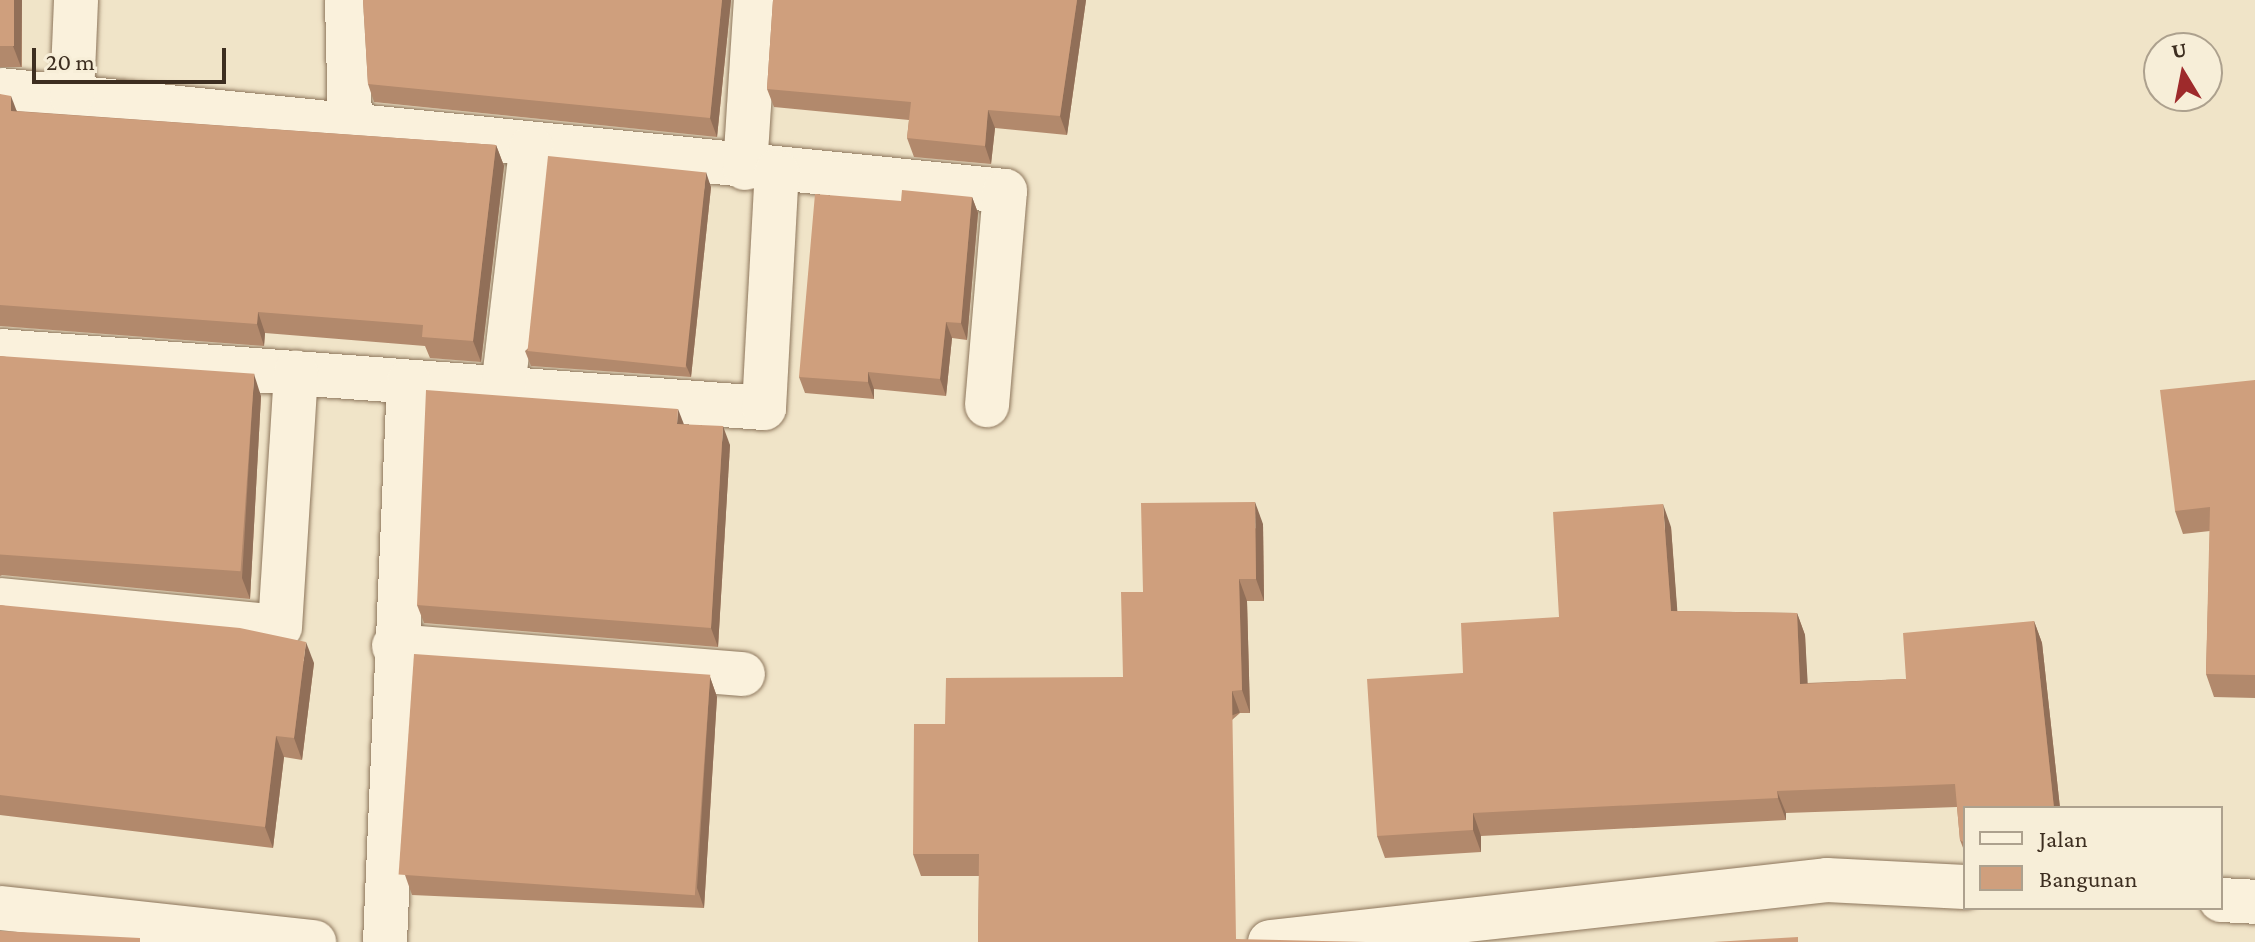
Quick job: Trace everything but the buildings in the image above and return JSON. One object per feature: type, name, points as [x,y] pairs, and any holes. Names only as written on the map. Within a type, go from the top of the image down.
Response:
[{"type":"street","points":[[72,96],[76,0]]},
{"type":"street","points":[[347,0],[350,125]]},
{"type":"street","points":[[0,351],[764,408],[756,0]]},
{"type":"street","points":[[0,90],[350,125],[531,148],[1005,191],[987,405]]},
{"type":"street","points":[[503,388],[531,148]]},
{"type":"street","points":[[0,600],[280,627],[296,373]]},
{"type":"street","points":[[385,942],[394,646],[409,382]]},
{"type":"street","points":[[394,646],[743,674]]},
{"type":"street","points":[[1270,942],[1827,880],[1963,887]]},
{"type":"street","points":[[2223,900],[2255,902]]},
{"type":"street","points":[[0,908],[314,942]]}]
